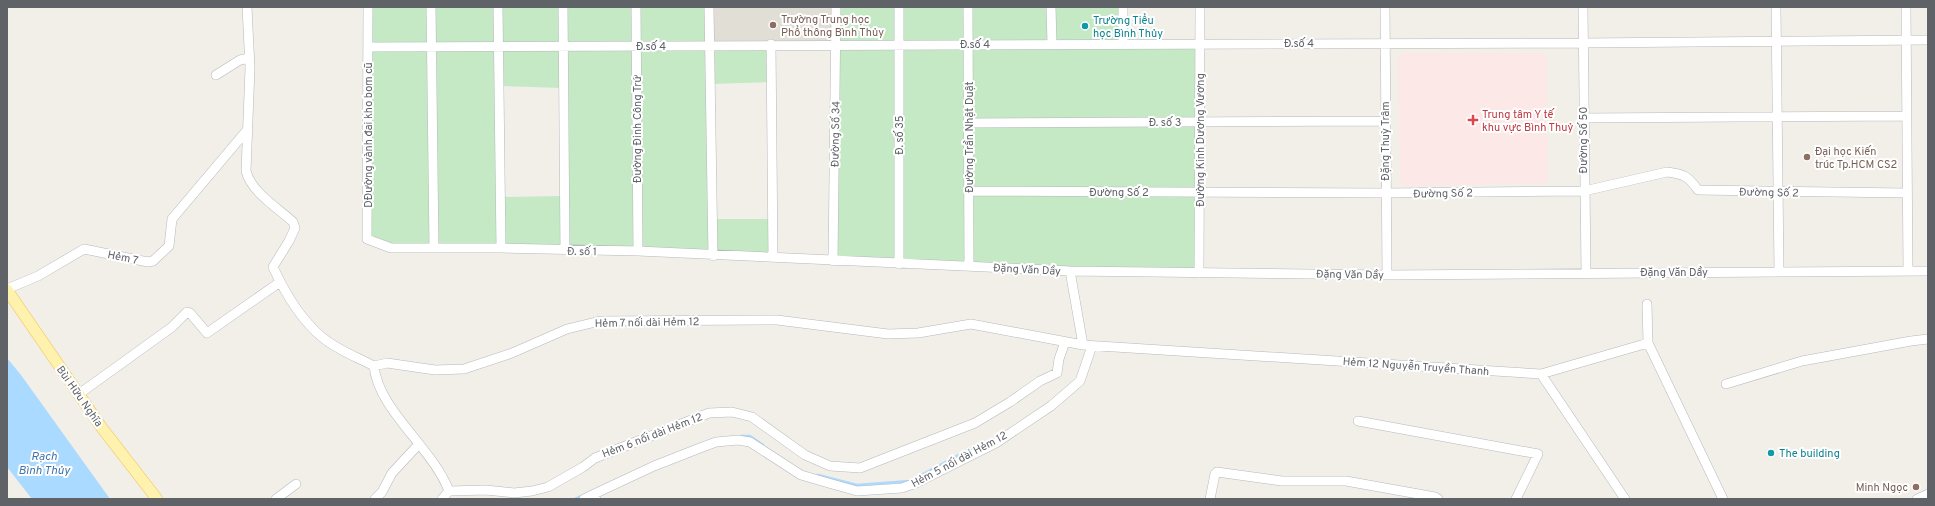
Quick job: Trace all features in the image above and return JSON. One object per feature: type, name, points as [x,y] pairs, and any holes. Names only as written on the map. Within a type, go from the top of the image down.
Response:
[{"type":"main road","name":"Bùi Hữu Nghĩa","points":[[7,289],[102,428],[157,499]]},
{"type":"street","points":[[247,7],[249,58],[246,171],[248,179],[262,195],[293,222],[295,228],[273,267],[280,282],[303,319],[323,338],[374,366],[375,378],[389,402],[432,460],[449,491],[442,499]]},
{"type":"street","points":[[368,7],[368,163]]},
{"type":"street","name":"DĐường vành đai kho bom cũ","points":[[368,7],[367,239],[390,248]]},
{"type":"street","points":[[431,7],[434,248]]},
{"type":"street","points":[[498,7],[501,248]]},
{"type":"street","points":[[562,7],[565,250]]},
{"type":"street","name":"Đường Đinh Công Trứ","points":[[636,7],[638,251]]},
{"type":"street","points":[[710,7],[713,256]]},
{"type":"street","name":"Đường Số 34","points":[[833,261],[836,7]]},
{"type":"street","name":"Đ. số 35","points":[[899,7],[899,264]]},
{"type":"street","name":"Đường Trần Nhật Duật","points":[[968,7],[969,266]]},
{"type":"street","points":[[1051,7],[1052,44]]},
{"type":"street","points":[[1123,7],[1123,44]]},
{"type":"street","name":"Đường Kinh Dương Vương","points":[[1200,7],[1200,273]]},
{"type":"street","name":"Đặng Thuỳ Trâm","points":[[1384,7],[1387,275]]},
{"type":"street","name":"Đường Số 50","points":[[1583,7],[1583,118],[1586,273]]},
{"type":"street","points":[[1776,7],[1779,272]]},
{"type":"street","points":[[1906,7],[1906,193],[1908,271]]},
{"type":"street","name":"Đ.số 4","points":[[368,47],[710,46],[771,44],[1385,44],[1928,40]]},
{"type":"street","points":[[771,44],[773,258]]},
{"type":"street","points":[[216,75],[240,60],[249,58]]},
{"type":"street","points":[[1583,118],[1906,116]]},
{"type":"street","name":"Đ. số 3","points":[[968,123],[1385,120]]},
{"type":"street","name":"Hẻm 7","points":[[7,289],[38,276],[84,250],[148,262],[153,261],[169,246],[172,219],[248,129]]},
{"type":"street","name":"Đường Số 2","points":[[969,190],[1386,193],[1584,191],[1667,172],[1680,173],[1690,179],[1698,190],[1906,193]]},
{"type":"street","name":"Đ. số 1","points":[[390,248],[501,248],[638,251],[773,258]]},
{"type":"street","name":"Đặng Văn Dầy","points":[[773,258],[1070,271],[1200,273],[1387,275],[1928,271]]},
{"type":"street","points":[[1070,271],[1088,346]]},
{"type":"street","points":[[79,394],[172,327],[187,312],[190,313],[207,333],[280,282]]},
{"type":"street","points":[[1647,304],[1648,342],[1723,499]]},
{"type":"street","name":"Hẻm 7 nối dài Hẻm 12","points":[[374,366],[387,363],[435,370],[464,369],[512,353],[567,329],[600,321],[777,320],[888,334],[918,333],[970,324],[1088,346]]},
{"type":"street","points":[[1726,384],[1802,361],[1928,339]]},
{"type":"street","name":"Hẻm 6 nối dài Hẻm 12","points":[[449,491],[486,490],[514,493],[548,487],[595,458],[710,412],[732,412],[752,418],[804,455],[830,466],[860,468],[910,447],[951,434],[975,423],[1010,402],[1040,382],[1057,373],[1059,360],[1065,342]]},
{"type":"street","name":"Hẻm 12 Nguyễn Truyền Thanh","points":[[1088,346],[1541,374],[1648,342]]},
{"type":"street","name":"Hẻm 5 nối dài Hẻm 12","points":[[591,498],[654,466],[716,442],[738,440],[750,442],[801,475],[857,491],[902,488],[916,483],[996,443],[1050,406],[1080,381],[1088,346]]},
{"type":"street","points":[[1541,374],[1625,499]]},
{"type":"street","points":[[1358,421],[1538,454],[1516,499]]},
{"type":"street","points":[[375,499],[382,492],[392,473],[419,444]]},
{"type":"street","points":[[1210,499],[1215,474],[1217,472],[1282,481],[1346,481],[1435,497],[1438,499]]},
{"type":"street","points":[[276,499],[296,484]]},
{"type":"street","points":[[1917,499],[1928,494]]},
{"type":"shaded area","name":"Trường Trung học Phổ thông Bình Thủy","points":[[712,7],[834,7],[834,43],[712,43]]},
{"type":"shaded area","name":"Trung tâm Y tế khu vực Bình Thuỷ","points":[[1404,53],[1547,53],[1548,183],[1404,186],[1400,181],[1398,58]]},
{"type":"green space","points":[[367,7],[709,7],[710,45],[771,44],[771,82],[711,84],[713,219],[773,219],[773,258],[391,248],[367,239]],"holes":[[[499,86],[563,88],[564,196],[500,197]]]},
{"type":"green space","points":[[836,7],[1121,7],[1121,44],[1201,43],[1199,273],[833,261]]},
{"type":"water","name":"Rạch Bình Thủy","points":[[7,358],[21,375],[110,499],[32,499],[7,467]]},
{"type":"waterway","points":[[741,436],[750,436],[763,445]]},
{"type":"waterway","points":[[818,475],[857,485],[910,481],[968,450],[981,446]]},
{"type":"waterway","points":[[575,499],[582,496]]},
{"type":"place","name":"Trường Trung học Phổ thông Bình Thủy","points":[[773,25]]},
{"type":"place","name":"Trường Tiểu học Bình Thủy","points":[[1085,26]]},
{"type":"place","name":"Trung tâm Y tế khu vực Bình Thuỷ","points":[[1473,120]]},
{"type":"place","name":"Đại học Kiến trúc Tp.HCM CS2","points":[[1807,157]]},
{"type":"place","name":"The building","points":[[1771,453]]},
{"type":"place","name":"Minh Ngọc","points":[[1916,487]]}]
